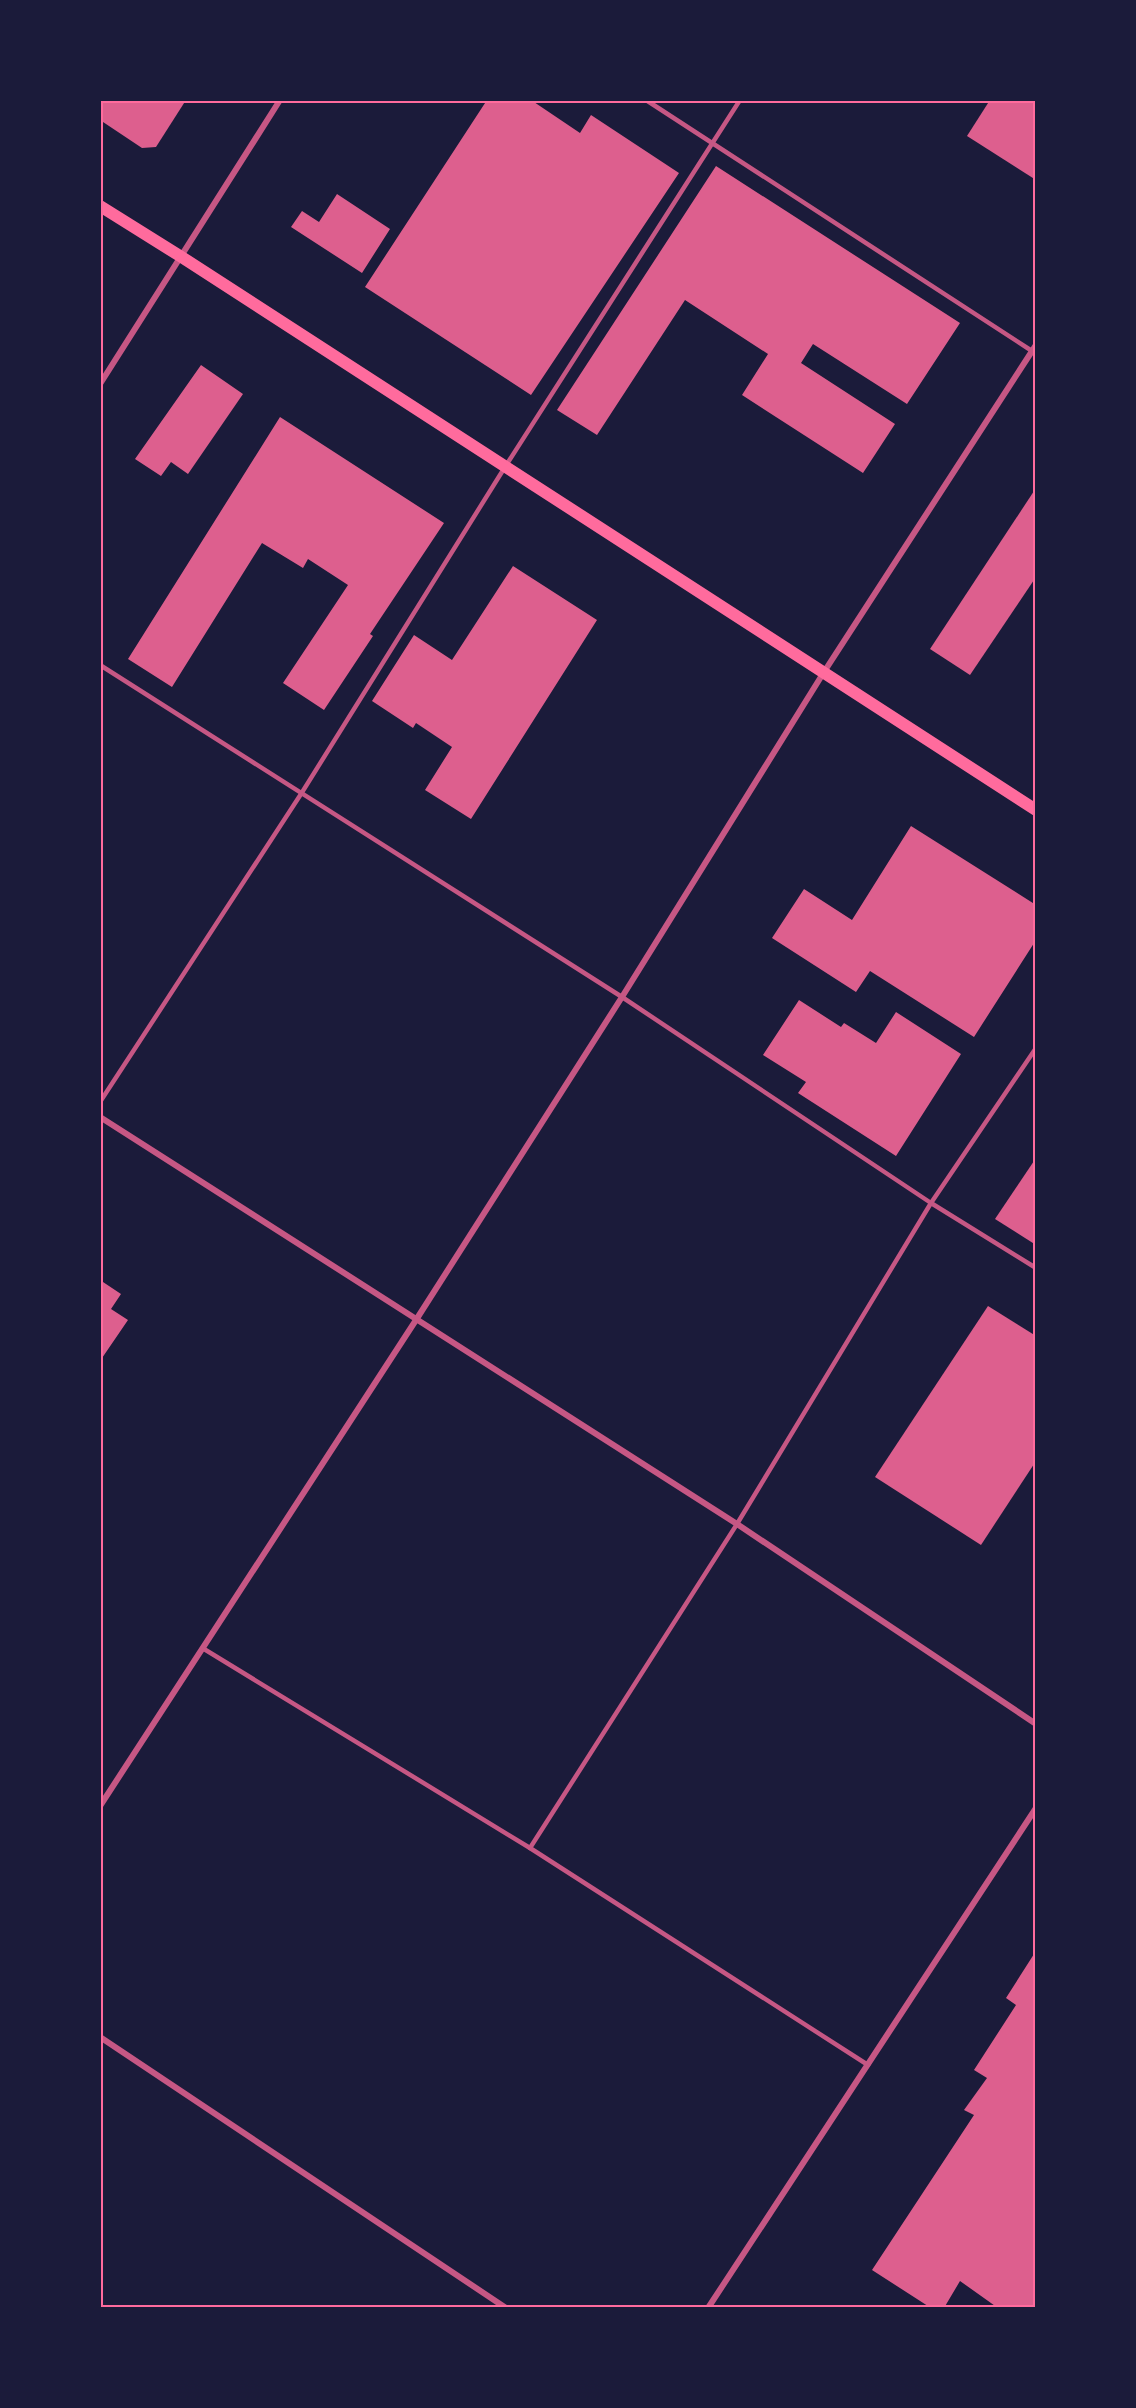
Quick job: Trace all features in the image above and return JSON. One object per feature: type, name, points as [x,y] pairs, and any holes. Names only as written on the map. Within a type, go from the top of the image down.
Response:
[{"type":"main road","points":[[100,206],[1035,810]]},
{"type":"street","points":[[100,384],[280,100]]},
{"type":"street","points":[[100,1806],[416,1320],[622,997],[824,672],[1034,348]]},
{"type":"street","points":[[100,1118],[737,1524],[1035,1724]]},
{"type":"street","points":[[708,2307],[1035,1808]]},
{"type":"street","points":[[100,2037],[506,2307]]},
{"type":"lane","points":[[646,100],[1034,348]]},
{"type":"lane","points":[[100,1102],[301,794],[740,100]]},
{"type":"lane","points":[[100,664],[622,997],[931,1203],[1035,1268]]},
{"type":"lane","points":[[530,1848],[737,1524],[931,1203],[1035,1048]]},
{"type":"lane","points":[[204,1649],[530,1848],[868,2065]]},
{"type":"building","points":[[100,100],[186,100],[156,147],[142,148],[100,120]]},
{"type":"building","points":[[487,100],[531,100],[580,133],[591,115],[679,173],[531,395],[365,287]]},
{"type":"building","points":[[990,100],[1036,100],[1036,180],[967,136]]},
{"type":"building","points":[[716,166],[960,323],[907,404],[813,344],[801,363],[895,424],[863,473],[742,395],[768,354],[685,300],[597,435],[557,410]]},
{"type":"building","points":[[337,194],[390,229],[362,273],[291,227],[302,211],[319,222]]},
{"type":"building","points":[[201,365],[243,394],[188,474],[171,462],[161,476],[135,459]]},
{"type":"building","points":[[280,417],[444,523],[370,634],[373,636],[324,710],[283,683],[348,585],[308,559],[303,568],[262,543],[172,687],[128,659]]},
{"type":"building","points":[[1036,488],[1036,577],[970,675],[930,649]]},
{"type":"building","points":[[513,566],[597,620],[471,819],[425,790],[452,747],[416,723],[413,728],[372,701],[414,635],[452,660]]},
{"type":"building","points":[[911,826],[1036,905],[1036,940],[974,1037],[870,971],[856,992],[772,938],[804,889],[852,920]]},
{"type":"building","points":[[799,1000],[841,1027],[844,1023],[876,1043],[896,1012],[961,1054],[896,1156],[798,1093],[806,1082],[763,1055]]},
{"type":"building","points":[[1036,1158],[1036,1245],[995,1219]]},
{"type":"building","points":[[100,1280],[121,1294],[111,1309],[128,1320],[100,1361]]},
{"type":"building","points":[[988,1306],[1036,1336],[1036,1461],[981,1545],[875,1477]]},
{"type":"building","points":[[1034,1954],[1036,1955],[1036,2308],[998,2308],[960,2281],[944,2308],[931,2308],[872,2270],[974,2115],[964,2110],[987,2078],[974,2070],[1016,2005],[1006,1998]]}]
